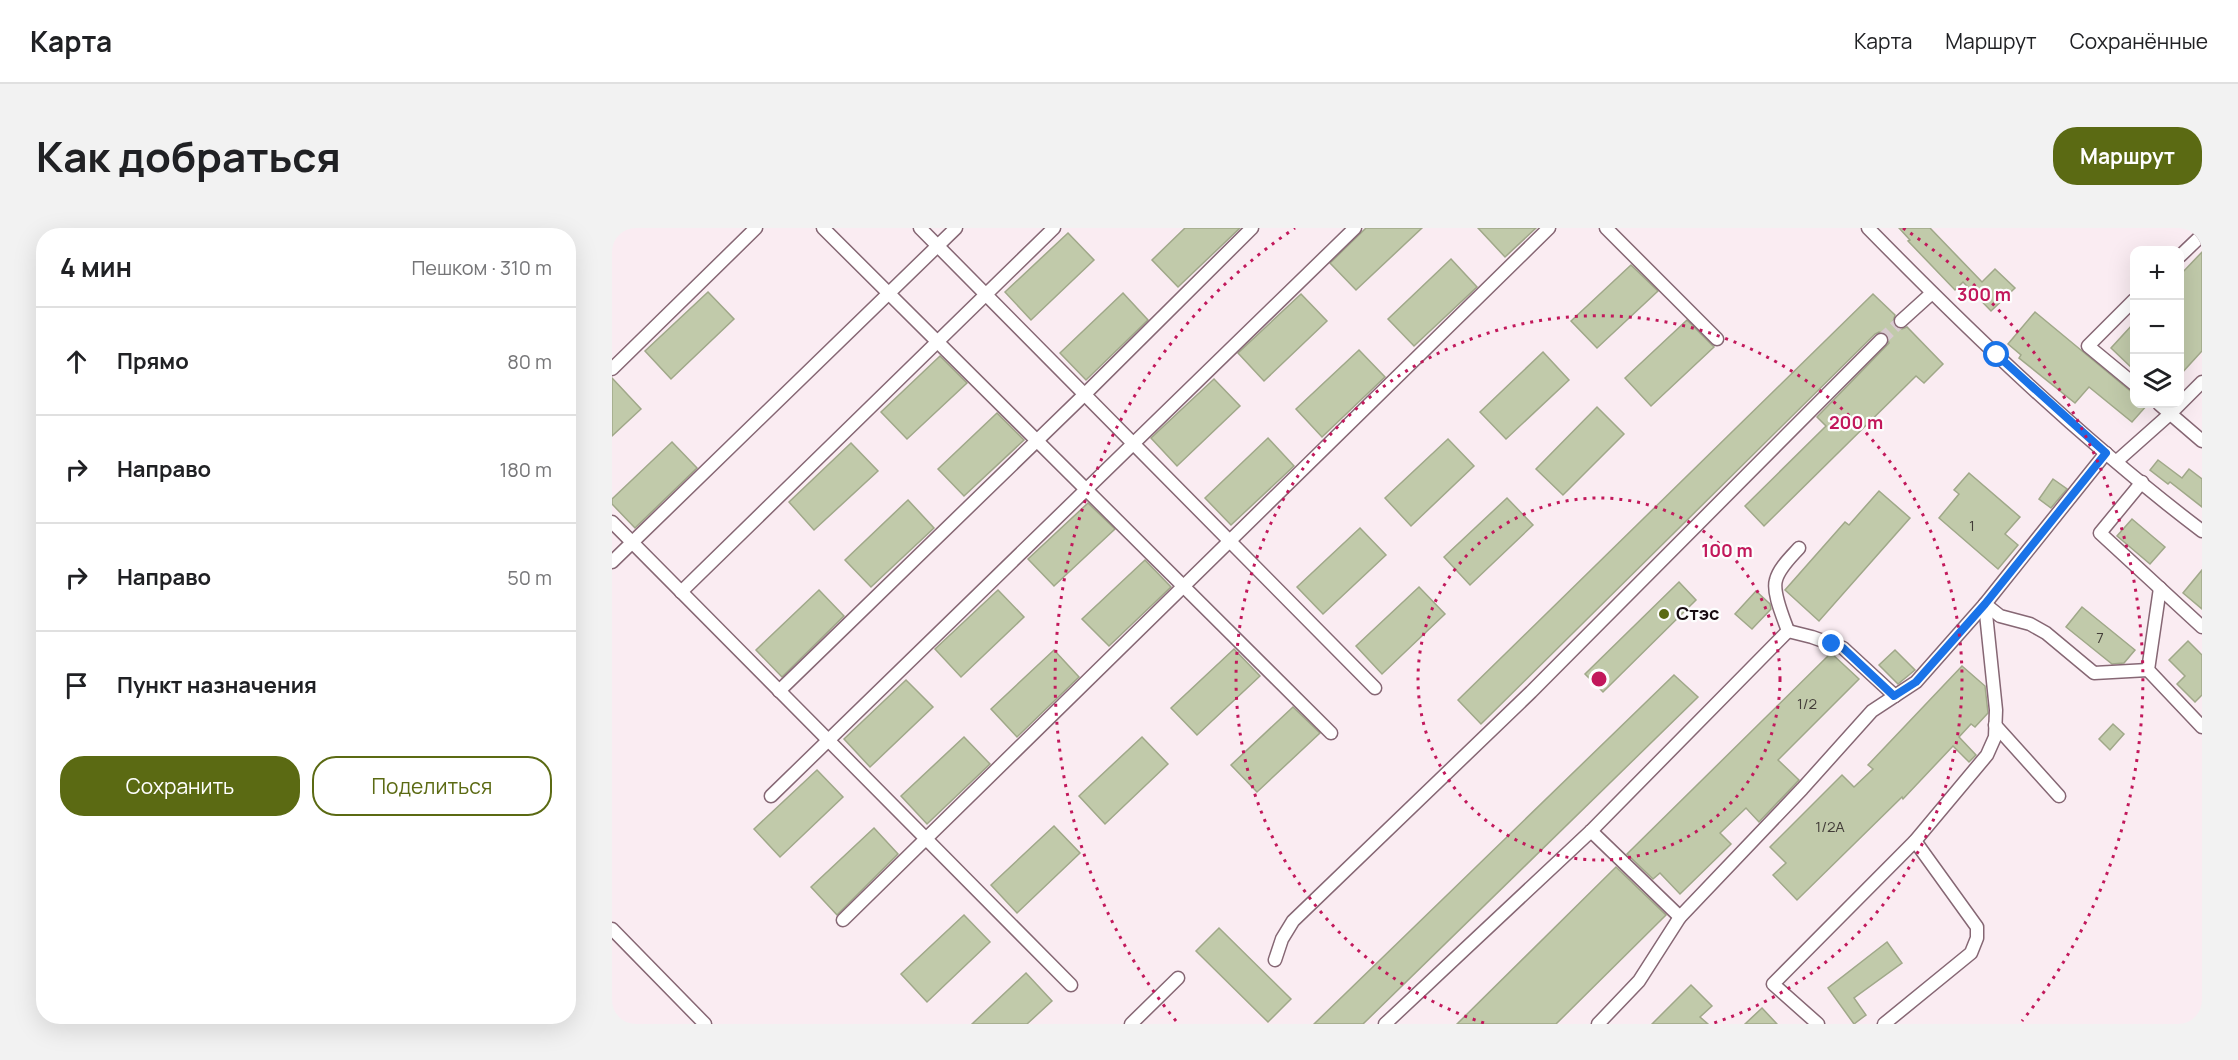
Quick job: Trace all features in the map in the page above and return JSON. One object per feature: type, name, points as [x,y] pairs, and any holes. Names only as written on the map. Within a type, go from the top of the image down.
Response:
[{"type":"street","points":[[612,369],[756,228]]},
{"type":"street","points":[[823,228],[1331,733]]},
{"type":"street","points":[[920,228],[1375,688]]},
{"type":"street","points":[[612,562],[956,228]]},
{"type":"street","points":[[681,592],[1054,228]]},
{"type":"street","points":[[779,691],[1085,394],[1252,228]]},
{"type":"street","points":[[771,796],[1355,228]]},
{"type":"street","points":[[843,920],[1549,228]]},
{"type":"street","points":[[1606,228],[1717,339]]},
{"type":"street","points":[[1868,228],[2001,360],[2106,453],[2202,531]]},
{"type":"street","points":[[2184,252],[2202,235]]},
{"type":"street","points":[[1901,321],[1932,293]]},
{"type":"street","points":[[2130,304],[2088,346],[2130,381]]},
{"type":"street","points":[[1275,960],[1282,939],[1293,921],[1506,717],[1881,340]]},
{"type":"street","points":[[2117,461],[2202,382]]},
{"type":"street","points":[[2164,408],[2202,441]]},
{"type":"street","points":[[1598,1024],[1639,981],[1680,917],[1802,789],[1872,711],[1916,682],[1985,604],[2106,453]]},
{"type":"street","points":[[2142,482],[2100,533],[2202,627]]},
{"type":"street","points":[[612,522],[1071,986]]},
{"type":"street","points":[[1788,632],[1778,603],[1775,580],[1799,548]]},
{"type":"street","points":[[2148,669],[2160,588]]},
{"type":"street","points":[[1985,604],[2000,616],[2030,624],[2046,633],[2094,673],[2148,669]]},
{"type":"street","points":[[1818,1024],[1773,984],[1916,841],[1987,755],[1995,737],[1996,710],[1985,604]]},
{"type":"street","points":[[1788,632],[1812,637],[1843,648],[1894,696]]},
{"type":"street","points":[[1385,1024],[1592,831],[1788,632]]},
{"type":"street","points":[[2148,669],[2202,727]]},
{"type":"street","points":[[1995,725],[2059,796]]},
{"type":"street","points":[[1592,831],[1680,917]]},
{"type":"street","points":[[1884,1024],[1971,954],[1977,938],[1977,927],[1916,841]]},
{"type":"street","points":[[612,929],[705,1024]]},
{"type":"street","points":[[1131,1024],[1179,978]]},
{"type":"building","points":[[1185,228],[1240,228],[1178,287],[1152,260]]},
{"type":"building","points":[[1366,228],[1422,228],[1356,290],[1330,263]]},
{"type":"building","points":[[1478,228],[1536,228],[1505,257]]},
{"type":"building","points":[[1899,228],[1930,228],[1982,282],[1995,269],[2015,288],[1991,311],[1963,282],[1955,290],[1908,241],[1910,240]]},
{"type":"building","points":[[1068,233],[1094,260],[1031,320],[1005,292]]},
{"type":"building","points":[[2202,252],[2202,351],[2184,371],[2184,300],[2184,271]]},
{"type":"building","points":[[1451,259],[1477,287],[1414,346],[1388,319]]},
{"type":"building","points":[[1631,265],[1658,291],[1597,348],[1571,321]]},
{"type":"building","points":[[708,292],[734,319],[671,379],[645,351]]},
{"type":"building","points":[[1123,293],[1148,320],[1086,380],[1060,353]]},
{"type":"building","points":[[1301,294],[1327,321],[1264,381],[1238,353]]},
{"type":"building","points":[[1873,294],[1895,315],[1893,322],[1895,327],[1902,329],[1907,327],[1943,364],[1924,383],[1916,376],[1764,526],[1745,506],[1826,426],[1817,417],[1889,343],[1886,334],[1879,332],[1875,334],[1481,724],[1458,700]]},
{"type":"building","points":[[2035,312],[2130,391],[2130,408],[2144,408],[2132,422],[2089,387],[2075,403],[2019,358],[2021,355],[2008,344]]},
{"type":"building","points":[[1687,320],[1714,347],[1651,406],[1625,378]]},
{"type":"building","points":[[2130,327],[2130,366],[2111,348]]},
{"type":"building","points":[[1359,350],[1385,377],[1322,437],[1296,409]]},
{"type":"building","points":[[1543,352],[1569,380],[1506,439],[1480,412]]},
{"type":"building","points":[[940,356],[967,383],[907,439],[881,412]]},
{"type":"building","points":[[612,378],[641,409],[612,436]]},
{"type":"building","points":[[1214,379],[1240,406],[1177,466],[1151,438]]},
{"type":"building","points":[[1597,407],[1624,434],[1563,495],[1536,469]]},
{"type":"building","points":[[997,413],[1024,440],[964,496],[938,469]]},
{"type":"building","points":[[1268,438],[1294,466],[1231,525],[1205,498]]},
{"type":"building","points":[[1448,439],[1474,466],[1411,526],[1385,498]]},
{"type":"building","points":[[672,442],[697,468],[635,528],[612,504],[612,499]]},
{"type":"building","points":[[851,443],[878,471],[814,530],[789,502]]},
{"type":"building","points":[[2158,460],[2182,478],[2189,469],[2202,479],[2202,507],[2170,482],[2168,484],[2150,470]]},
{"type":"building","points":[[1969,473],[2020,517],[2005,534],[2018,545],[1998,569],[1939,518],[1959,494],[1954,490]]},
{"type":"building","points":[[2053,479],[2067,489],[2051,508],[2039,499]]},
{"type":"building","points":[[1879,491],[1910,518],[1819,621],[1785,590],[1845,522],[1849,525]]},
{"type":"building","points":[[1507,498],[1533,525],[1470,585],[1444,557]]},
{"type":"building","points":[[908,500],[934,528],[871,587],[845,560]]},
{"type":"building","points":[[1088,503],[1115,529],[1054,586],[1028,559]]},
{"type":"building","points":[[2132,519],[2165,547],[2150,564],[2117,536]]},
{"type":"building","points":[[1360,528],[1386,555],[1323,614],[1297,587]]},
{"type":"building","points":[[1145,560],[1171,587],[1109,646],[1082,619]]},
{"type":"building","points":[[2202,570],[2202,609],[2183,593]]},
{"type":"building","points":[[1679,582],[1696,600],[1603,692],[1585,674]]},
{"type":"building","points":[[1419,587],[1445,614],[1382,674],[1356,646]]},
{"type":"building","points":[[819,590],[844,616],[782,677],[756,650]]},
{"type":"building","points":[[998,590],[1024,617],[961,677],[935,649]]},
{"type":"building","points":[[1756,591],[1770,604],[1771,609],[1752,629],[1735,614]]},
{"type":"building","points":[[2082,607],[2135,650],[2124,663],[2112,664],[2066,627]]},
{"type":"building","points":[[2188,641],[2202,655],[2202,695],[2195,702],[2177,684],[2185,676],[2169,660]]},
{"type":"building","points":[[1234,649],[1260,676],[1197,735],[1171,708]]},
{"type":"building","points":[[1054,650],[1079,677],[1017,737],[991,709]]},
{"type":"building","points":[[1895,650],[1915,670],[1898,684],[1879,665]]},
{"type":"building","points":[[1831,653],[1859,679],[1778,760],[1799,780],[1759,822],[1746,808],[1720,833],[1731,844],[1680,894],[1660,873],[1653,879],[1627,854]]},
{"type":"building","points":[[1962,666],[1985,686],[1988,713],[1975,727],[1971,724],[1959,737],[1976,755],[1969,762],[1953,746],[1903,799],[1902,797],[1797,900],[1773,875],[1786,863],[1770,847],[1842,775],[1854,787],[1873,769],[1868,765]]},
{"type":"building","points":[[1674,675],[1698,697],[1363,1024],[1314,1024]]},
{"type":"building","points":[[906,680],[933,707],[870,767],[844,739]]},
{"type":"building","points":[[1293,707],[1320,733],[1257,792],[1231,765]]},
{"type":"building","points":[[2113,724],[2124,734],[2110,750],[2099,739]]},
{"type":"building","points":[[964,737],[990,764],[927,824],[901,796]]},
{"type":"building","points":[[1142,737],[1168,764],[1105,824],[1079,796]]},
{"type":"building","points":[[817,770],[843,797],[780,857],[754,829]]},
{"type":"building","points":[[1054,826],[1080,853],[1017,913],[991,885]]},
{"type":"building","points":[[874,828],[898,854],[837,915],[811,887]]},
{"type":"building","points":[[1616,867],[1666,915],[1556,1024],[1457,1024]]},
{"type":"building","points":[[964,915],[990,942],[927,1002],[901,974]]},
{"type":"building","points":[[1219,928],[1291,999],[1268,1022],[1196,951]]},
{"type":"building","points":[[1887,942],[1902,963],[1854,998],[1866,1015],[1854,1024],[1828,988]]},
{"type":"building","points":[[1026,973],[1052,1001],[1027,1024],[972,1024]]},
{"type":"building","points":[[1691,985],[1712,1006],[1700,1017],[1708,1024],[1652,1024]]},
{"type":"building","points":[[1762,1008],[1777,1024],[1745,1024]]},
{"type":"tunnel","points":[[1881,340],[1901,321]]},
{"type":"place","name":"Стэс","points":[[1664,614]]},
{"type":"route","points":[[1832,644],[1843,648],[1894,696],[1916,682],[1985,604],[2106,453],[1997,355]]}]
